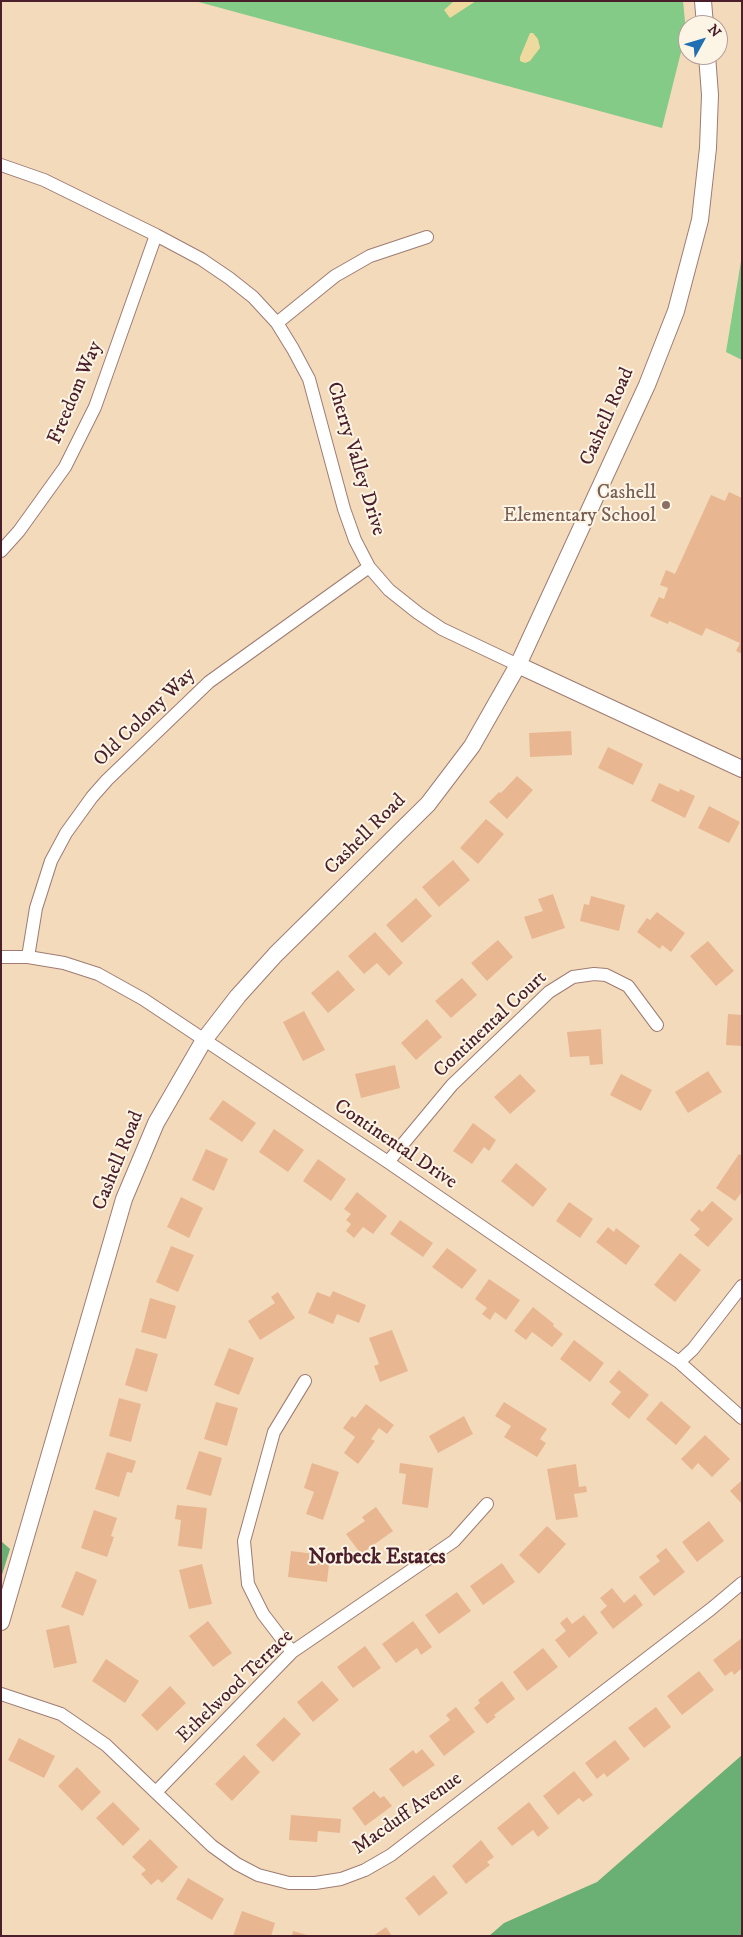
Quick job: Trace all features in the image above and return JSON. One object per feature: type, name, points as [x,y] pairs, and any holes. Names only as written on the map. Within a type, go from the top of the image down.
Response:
[{"type":"street","points":[[703,1],[704,15]]},
{"type":"street","name":"Cashell Road","points":[[1,1622],[124,1199],[156,1123],[204,1040],[238,996],[276,954],[428,804],[472,746],[518,665],[646,384],[676,311],[700,220],[708,148],[710,95],[708,65]]},
{"type":"street","name":"Cherry Valley Drive","points":[[1,165],[44,180],[156,235],[200,259],[253,297],[277,323],[309,379],[344,508],[355,540],[369,567],[389,590],[442,629],[742,769]]},
{"type":"street","name":"Freedom Way","points":[[1,551],[19,531],[65,467],[95,407],[156,235]]},
{"type":"street","points":[[277,323],[335,276],[370,256],[426,237]]},
{"type":"street","name":"Old Colony Way","points":[[28,957],[36,908],[51,861],[78,814],[107,780],[209,682],[369,567]]},
{"type":"street","name":"Continental Drive","points":[[1,957],[28,957],[64,963],[98,974],[143,999],[388,1162],[679,1362],[742,1418]]},
{"type":"street","name":"Continental Court","points":[[388,1162],[452,1085],[549,992],[573,978],[594,974],[606,975],[628,986],[657,1025]]},
{"type":"street","points":[[679,1362],[693,1349],[742,1286]]},
{"type":"street","points":[[292,1652],[262,1614],[248,1584],[244,1541],[274,1432],[305,1381]]},
{"type":"street","name":"Ethelwood Terrace","points":[[156,1792],[292,1652],[454,1542],[488,1504]]},
{"type":"street","name":"Macduff Avenue","points":[[1,1694],[61,1714],[106,1745],[212,1846],[237,1864],[258,1875],[289,1883],[316,1883],[341,1879],[365,1870],[398,1849],[742,1583]]},
{"type":"green space","points":[[195,1],[683,1],[684,15],[678,15],[678,64],[662,128]]},
{"type":"green space","points":[[742,255],[742,360],[726,352]]},
{"type":"green space","points":[[1,1541],[10,1549],[1,1578]]},
{"type":"green space","points":[[742,1755],[742,1936],[489,1936],[504,1923],[597,1882]]},
{"type":"sand","points":[[454,1],[476,1],[450,18],[444,10]]},
{"type":"sand","points":[[530,33],[533,33],[538,39],[540,48],[530,61],[525,63],[520,61],[520,57]]},
{"type":"building","points":[[729,492],[742,498],[742,654],[736,651],[740,643],[706,628],[702,636],[669,621],[668,624],[650,616],[659,597],[664,599],[668,588],[660,585],[666,570],[675,574],[711,495],[725,501]]},
{"type":"building","points":[[571,731],[572,755],[530,757],[529,733]]},
{"type":"building","points":[[608,747],[643,764],[633,785],[598,768]]},
{"type":"building","points":[[517,776],[533,790],[507,819],[489,802],[499,792],[501,793]]},
{"type":"building","points":[[659,783],[679,792],[680,789],[695,796],[685,818],[651,801]]},
{"type":"building","points":[[709,806],[740,822],[729,843],[698,828]]},
{"type":"building","points":[[486,819],[504,834],[478,864],[460,848]]},
{"type":"building","points":[[453,860],[470,880],[439,907],[422,887]]},
{"type":"building","points":[[553,894],[565,928],[532,939],[524,917],[543,911],[538,899]]},
{"type":"building","points":[[591,896],[625,905],[619,931],[580,921],[584,904],[589,905]]},
{"type":"building","points":[[416,898],[432,916],[402,943],[386,925]]},
{"type":"building","points":[[657,912],[685,933],[671,952],[662,945],[660,949],[637,932],[647,918],[650,920]]},
{"type":"building","points":[[375,932],[403,963],[389,976],[377,963],[364,974],[348,956]]},
{"type":"building","points":[[498,940],[513,957],[487,981],[471,963]]},
{"type":"building","points":[[708,941],[734,971],[716,986],[690,956]]},
{"type":"building","points":[[338,970],[355,990],[328,1013],[311,993]]},
{"type":"building","points":[[462,978],[477,995],[451,1018],[435,1001]]},
{"type":"building","points":[[304,1011],[325,1050],[303,1061],[283,1022]]},
{"type":"building","points":[[728,1014],[742,1015],[742,1046],[726,1045]]},
{"type":"building","points":[[427,1019],[442,1037],[416,1060],[401,1043]]},
{"type":"building","points":[[601,1029],[603,1064],[590,1065],[589,1056],[570,1057],[567,1032]]},
{"type":"building","points":[[395,1065],[400,1088],[361,1098],[355,1074]]},
{"type":"building","points":[[708,1071],[722,1092],[688,1113],[675,1092]]},
{"type":"building","points":[[520,1074],[536,1091],[510,1114],[494,1097]]},
{"type":"building","points":[[621,1074],[652,1090],[641,1111],[610,1095]]},
{"type":"building","points":[[223,1100],[256,1123],[242,1142],[209,1119]]},
{"type":"building","points":[[473,1123],[496,1140],[489,1151],[484,1147],[472,1164],[453,1151]]},
{"type":"building","points":[[274,1129],[304,1150],[288,1172],[259,1152]]},
{"type":"building","points":[[206,1149],[228,1159],[214,1191],[192,1180]]},
{"type":"building","points":[[739,1154],[742,1156],[742,1192],[735,1201],[716,1188]]},
{"type":"building","points":[[318,1159],[346,1179],[331,1201],[303,1181]]},
{"type":"building","points":[[516,1163],[547,1189],[533,1207],[501,1181]]},
{"type":"building","points":[[357,1192],[387,1216],[373,1234],[363,1227],[354,1238],[346,1231],[351,1224],[346,1220],[351,1214],[344,1209]]},
{"type":"building","points":[[181,1197],[203,1208],[189,1238],[167,1227]]},
{"type":"building","points":[[712,1201],[733,1219],[708,1247],[694,1235],[700,1229],[690,1220],[699,1209],[702,1212]]},
{"type":"building","points":[[569,1202],[593,1219],[580,1238],[556,1221]]},
{"type":"building","points":[[400,1220],[433,1243],[423,1257],[390,1234]]},
{"type":"building","points":[[608,1227],[614,1232],[616,1228],[640,1246],[626,1265],[596,1242]]},
{"type":"building","points":[[171,1246],[194,1255],[178,1292],[156,1282]]},
{"type":"building","points":[[447,1248],[477,1270],[462,1289],[432,1267]]},
{"type":"building","points":[[680,1253],[701,1270],[675,1302],[654,1285]]},
{"type":"building","points":[[489,1279],[520,1300],[506,1320],[495,1312],[490,1320],[482,1314],[487,1308],[475,1299]]},
{"type":"building","points":[[333,1291],[366,1305],[359,1323],[337,1314],[333,1324],[308,1313],[317,1292],[330,1297]]},
{"type":"building","points":[[278,1292],[295,1318],[260,1340],[248,1321],[275,1303],[271,1297]]},
{"type":"building","points":[[150,1298],[176,1306],[166,1339],[141,1332]]},
{"type":"building","points":[[533,1307],[563,1334],[552,1347],[532,1332],[526,1340],[514,1331]]},
{"type":"building","points":[[392,1330],[408,1371],[380,1382],[374,1366],[379,1364],[369,1338]]},
{"type":"building","points":[[574,1340],[604,1363],[590,1382],[560,1359]]},
{"type":"building","points":[[136,1348],[158,1354],[147,1392],[125,1385]]},
{"type":"building","points":[[229,1348],[254,1358],[239,1395],[214,1385]]},
{"type":"building","points":[[619,1370],[649,1395],[629,1419],[611,1404],[621,1392],[609,1382]]},
{"type":"building","points":[[119,1398],[141,1404],[131,1442],[109,1436]]},
{"type":"building","points":[[661,1401],[691,1427],[676,1445],[646,1419]]},
{"type":"building","points":[[216,1402],[238,1408],[227,1446],[204,1439]]},
{"type":"building","points":[[504,1402],[547,1429],[540,1439],[546,1443],[537,1457],[504,1437],[511,1426],[495,1416]]},
{"type":"building","points":[[366,1404],[394,1425],[387,1434],[379,1428],[371,1439],[375,1441],[358,1464],[344,1453],[355,1437],[343,1428],[352,1416],[355,1418]]},
{"type":"building","points":[[464,1416],[473,1434],[438,1453],[429,1436]]},
{"type":"building","points":[[705,1435],[730,1459],[712,1477],[698,1463],[692,1470],[681,1459]]},
{"type":"building","points":[[199,1451],[222,1458],[211,1496],[186,1489]]},
{"type":"building","points":[[107,1452],[136,1461],[132,1473],[127,1472],[119,1497],[95,1489]]},
{"type":"building","points":[[312,1463],[339,1472],[323,1520],[306,1514],[314,1492],[304,1488]]},
{"type":"building","points":[[400,1463],[433,1468],[428,1508],[402,1504],[406,1474],[399,1473]]},
{"type":"building","points":[[576,1464],[579,1487],[586,1486],[587,1492],[574,1494],[578,1517],[556,1520],[547,1469]]},
{"type":"building","points":[[742,1480],[742,1504],[730,1491]]},
{"type":"building","points":[[177,1505],[207,1508],[202,1549],[178,1546],[181,1520],[175,1519]]},
{"type":"building","points":[[376,1507],[393,1531],[361,1554],[346,1534],[365,1521],[362,1517]]},
{"type":"building","points":[[94,1510],[117,1518],[111,1536],[114,1537],[107,1557],[81,1548]]},
{"type":"building","points":[[709,1521],[724,1541],[697,1562],[682,1542]]},
{"type":"building","points":[[547,1526],[566,1544],[539,1574],[519,1555]]},
{"type":"building","points":[[666,1548],[685,1572],[654,1596],[639,1577],[660,1561],[656,1556]]},
{"type":"building","points":[[291,1551],[330,1556],[327,1582],[288,1577]]},
{"type":"building","points":[[502,1563],[515,1582],[483,1605],[470,1586]]},
{"type":"building","points":[[202,1564],[212,1604],[189,1609],[179,1570]]},
{"type":"building","points":[[76,1571],[97,1580],[83,1616],[61,1607]]},
{"type":"building","points":[[612,1588],[624,1603],[635,1594],[643,1605],[613,1629],[600,1612],[607,1606],[600,1598]]},
{"type":"building","points":[[457,1592],[471,1611],[439,1634],[425,1615]]},
{"type":"building","points":[[584,1615],[598,1633],[569,1658],[555,1640],[566,1631],[560,1623],[567,1617],[572,1624]]},
{"type":"building","points":[[208,1621],[232,1653],[213,1667],[189,1636]]},
{"type":"building","points":[[413,1621],[432,1647],[421,1655],[417,1648],[396,1663],[382,1644]]},
{"type":"building","points":[[69,1625],[77,1663],[54,1668],[46,1630]]},
{"type":"building","points":[[742,1638],[742,1668],[734,1675],[732,1671],[725,1676],[713,1660]]},
{"type":"building","points":[[365,1646],[381,1668],[353,1688],[337,1667]]},
{"type":"building","points":[[543,1648],[558,1667],[527,1691],[513,1672]]},
{"type":"building","points":[[106,1659],[139,1681],[125,1703],[92,1681]]},
{"type":"building","points":[[699,1671],[714,1690],[682,1715],[667,1696]]},
{"type":"building","points":[[322,1681],[339,1700],[313,1722],[297,1702]]},
{"type":"building","points":[[502,1681],[515,1699],[494,1715],[496,1717],[487,1724],[474,1708],[480,1703],[478,1700]]},
{"type":"building","points":[[170,1686],[186,1703],[157,1731],[141,1715]]},
{"type":"building","points":[[456,1707],[475,1732],[444,1756],[429,1736],[450,1720],[446,1715]]},
{"type":"building","points":[[656,1707],[671,1727],[644,1748],[628,1728]]},
{"type":"building","points":[[284,1717],[301,1734],[273,1762],[256,1745]]},
{"type":"building","points":[[19,1738],[55,1756],[44,1778],[8,1760]]},
{"type":"building","points":[[615,1740],[630,1759],[607,1777],[604,1773],[597,1779],[585,1763]]},
{"type":"building","points":[[422,1749],[435,1765],[403,1787],[389,1769],[413,1750],[416,1754]]},
{"type":"building","points":[[244,1755],[260,1772],[232,1801],[215,1784]]},
{"type":"building","points":[[77,1767],[101,1792],[82,1811],[58,1786]]},
{"type":"building","points":[[574,1771],[593,1795],[583,1802],[579,1798],[558,1815],[543,1796]]},
{"type":"building","points":[[374,1791],[380,1798],[384,1796],[392,1806],[365,1826],[352,1808]]},
{"type":"building","points":[[113,1802],[140,1829],[123,1846],[96,1818]]},
{"type":"building","points":[[529,1802],[549,1828],[538,1837],[533,1830],[512,1846],[497,1828]]},
{"type":"building","points":[[291,1815],[341,1819],[340,1833],[318,1831],[317,1842],[289,1840]]},
{"type":"building","points":[[150,1839],[178,1867],[162,1883],[158,1879],[151,1885],[141,1874],[146,1870],[132,1857]]},
{"type":"building","points":[[481,1840],[494,1857],[487,1862],[490,1865],[466,1884],[452,1866]]},
{"type":"building","points":[[434,1875],[448,1893],[419,1916],[405,1898]]},
{"type":"building","points":[[188,1878],[224,1899],[212,1920],[176,1899]]},
{"type":"building","points":[[242,1911],[275,1923],[271,1936],[233,1936]]},
{"type":"building","points":[[386,1927],[392,1936],[373,1936]]},
{"type":"building","points":[[293,1931],[307,1935],[307,1936],[292,1936]]},
{"type":"place","name":"Cashell Elementary School","points":[[666,505]]},
{"type":"district","name":"Norbeck Estates","points":[[377,1559]]}]
